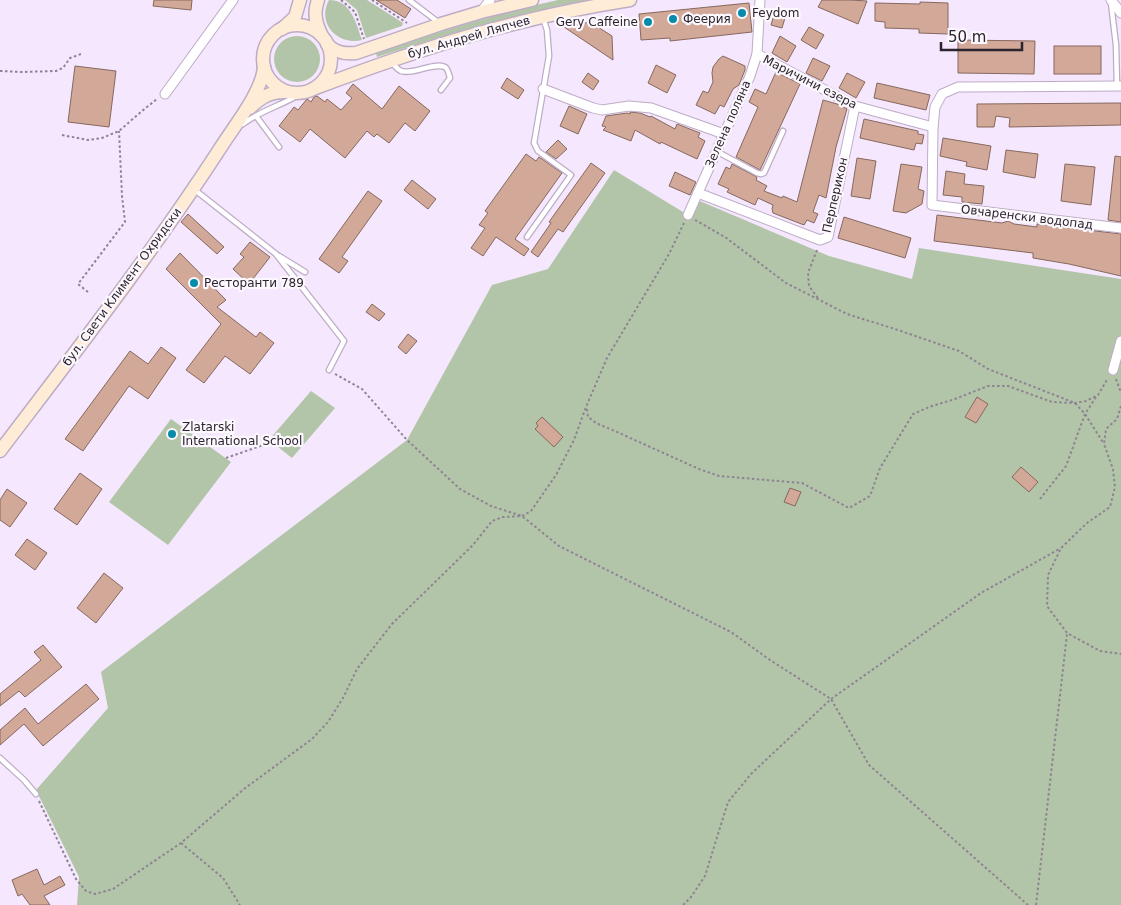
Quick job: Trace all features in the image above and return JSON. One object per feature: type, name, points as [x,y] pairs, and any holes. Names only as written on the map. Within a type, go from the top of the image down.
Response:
[{"type":"main road","points":[[281,30],[295,17],[300,0]]},
{"type":"main road","points":[[318,0],[315,18],[325,41],[331,58],[328,72],[320,84],[308,90],[288,92],[271,82],[263,60],[266,44],[274,34],[288,27],[302,26],[314,31],[325,41]]},
{"type":"main road","name":"бул. Андрей Ляпчев","points":[[325,41],[331,49],[338,52],[344,54],[356,52],[481,12],[516,2],[532,0]]},
{"type":"main road","name":"бул. Андрей Ляпчев","points":[[308,90],[389,60],[462,37],[584,7],[630,0]]},
{"type":"main road","name":"бул. Свети Климент Охридски","points":[[0,451],[86,337],[193,189],[240,119],[261,80],[264,67]]},
{"type":"main road","name":"бул. Свети Климент Охридски","points":[[240,119],[257,101],[266,95],[279,91],[288,92]]},
{"type":"street","points":[[165,94],[233,0]]},
{"type":"street","points":[[481,12],[490,0]]},
{"type":"street","name":"Зелена поляна","points":[[688,215],[750,76],[757,54],[760,0]]},
{"type":"street","points":[[1111,0],[1121,14]]},
{"type":"street","name":"Маричини езера","points":[[757,54],[855,106],[933,126]]},
{"type":"street","points":[[933,126],[935,107],[942,94],[958,87],[1119,86]]},
{"type":"street","points":[[543,89],[602,110],[629,106],[650,108],[724,134]]},
{"type":"street","name":"Перперикон","points":[[698,192],[820,240],[828,237],[855,106]]},
{"type":"street","name":"Овчаренски водопад","points":[[933,126],[932,205],[1121,228]]},
{"type":"street","points":[[1114,370],[1121,341]]},
{"type":"lane","points":[[409,0],[441,24]]},
{"type":"lane","points":[[1111,0],[1119,86]]},
{"type":"lane","points":[[527,237],[571,175],[538,151],[534,143],[549,56],[547,30],[543,17]]},
{"type":"lane","points":[[389,60],[399,70],[406,71],[436,66],[445,67],[450,78],[441,90]]},
{"type":"lane","points":[[225,140],[244,122],[308,90]]},
{"type":"lane","points":[[256,116],[278,147]]},
{"type":"lane","points":[[716,151],[761,174],[764,173],[783,131]]},
{"type":"lane","points":[[193,189],[276,254],[305,272]]},
{"type":"lane","points":[[276,254],[344,341],[329,370]]},
{"type":"lane","points":[[0,758],[36,794]]},
{"type":"path","points":[[341,0],[355,12],[365,42]]},
{"type":"path","points":[[372,0],[412,25]]},
{"type":"path","points":[[0,71],[56,71],[63,68],[70,58],[81,54]]},
{"type":"path","points":[[62,135],[88,140],[102,138],[119,131],[165,94]]},
{"type":"path","points":[[88,292],[78,284],[125,222],[119,131]]},
{"type":"path","points":[[36,794],[76,879],[86,891],[95,894],[113,889],[181,843],[244,789],[312,739],[328,722],[343,698],[357,669],[392,624],[473,546],[492,521],[503,517],[522,516],[531,511],[556,475],[574,440],[586,406],[607,358],[669,254],[688,215],[725,237],[786,283],[847,314],[959,351],[988,369],[1075,403],[1085,414],[1104,444],[1113,469],[1115,487],[1110,507],[1087,523],[1061,548],[981,593],[831,699],[752,773],[728,802],[705,876],[691,897],[683,905]]},
{"type":"path","points":[[819,300],[809,286],[808,273],[820,240]]},
{"type":"path","points":[[329,370],[362,389],[407,440],[460,489],[491,506],[522,516],[559,546],[731,632],[770,660],[831,699],[868,765],[1028,905]]},
{"type":"path","points":[[1114,370],[1121,393]]},
{"type":"path","points":[[1040,499],[1066,466],[1085,414],[1114,370]]},
{"type":"path","points":[[586,406],[588,417],[596,423],[699,470],[719,476],[802,483],[849,508],[870,496],[880,468],[913,414],[988,386],[1008,386],[1052,402],[1086,402],[1098,396]]},
{"type":"path","points":[[1104,444],[1106,429],[1117,419],[1121,406]]},
{"type":"path","points":[[226,458],[272,442]]},
{"type":"path","points":[[1061,548],[1048,575],[1047,606],[1067,633],[1100,651],[1121,654]]},
{"type":"path","points":[[1036,905],[1067,633]]},
{"type":"path","points":[[181,843],[223,878],[240,905]]},
{"type":"green space","points":[[329,0],[336,1],[348,8],[355,20],[362,40],[345,40],[332,31],[325,17]]},
{"type":"green space","points":[[345,0],[367,0],[403,23],[402,26],[366,38],[357,10]]},
{"type":"green space","points":[[558,0],[589,0],[509,18],[377,57],[376,53],[444,31]]},
{"type":"green space","points":[[302,36],[314,42],[319,50],[319,68],[314,76],[306,81],[292,82],[280,76],[275,68],[274,54],[280,42],[288,37]]},
{"type":"green space","points":[[614,170],[688,215],[695,199],[829,256],[912,279],[919,248],[1121,279],[1121,905],[77,905],[79,877],[36,790],[108,708],[101,672],[407,440],[492,285],[548,269]]},
{"type":"green space","points":[[311,391],[335,408],[292,458],[269,440]]},
{"type":"green space","points":[[171,419],[231,462],[168,545],[109,502]]},
{"type":"building","points":[[154,0],[192,0],[191,10],[153,6]]},
{"type":"building","points":[[376,0],[397,0],[411,9],[405,18]]},
{"type":"building","points":[[822,0],[867,1],[858,24],[818,7]]},
{"type":"building","points":[[920,2],[948,3],[948,34],[919,33],[919,29],[885,28],[885,22],[875,21],[875,3],[920,4]]},
{"type":"building","points":[[749,3],[752,32],[670,41],[670,38],[641,40],[639,14]]},
{"type":"building","points":[[776,8],[787,11],[782,28],[771,25]]},
{"type":"building","points":[[590,22],[612,36],[613,60],[564,27]]},
{"type":"building","points":[[809,27],[824,35],[816,49],[801,40]]},
{"type":"building","points":[[780,36],[796,46],[787,62],[772,53]]},
{"type":"building","points":[[958,40],[1035,41],[1034,74],[958,73]]},
{"type":"building","points":[[1054,46],[1101,46],[1101,74],[1054,74]]},
{"type":"building","points":[[723,56],[745,66],[745,70],[739,85],[733,89],[724,107],[720,105],[715,114],[696,105],[703,91],[708,93],[713,82],[713,67]]},
{"type":"building","points":[[813,58],[830,66],[822,81],[806,73]]},
{"type":"building","points":[[656,65],[676,75],[667,93],[648,83]]},
{"type":"building","points":[[75,66],[116,71],[109,127],[68,122]]},
{"type":"building","points":[[776,72],[800,84],[760,170],[736,157],[758,107],[749,102],[755,89],[766,94]]},
{"type":"building","points":[[588,73],[599,81],[593,90],[582,82]]},
{"type":"building","points":[[847,73],[865,82],[856,98],[839,88]]},
{"type":"building","points":[[507,78],[524,90],[518,99],[501,88]]},
{"type":"building","points":[[877,83],[930,95],[926,110],[874,98]]},
{"type":"building","points":[[353,84],[382,109],[399,86],[430,111],[415,131],[405,123],[389,143],[377,134],[374,137],[367,131],[345,158],[310,129],[300,142],[279,126],[294,107],[298,110],[307,99],[311,102],[317,96],[325,102],[327,99],[341,110],[352,98],[346,93]]},
{"type":"building","points":[[823,100],[847,109],[836,147],[826,198],[819,195],[813,212],[818,214],[814,223],[807,220],[804,225],[773,213],[773,205],[758,198],[755,205],[727,192],[729,189],[718,184],[726,167],[730,169],[732,164],[757,177],[756,180],[767,186],[764,191],[797,202]]},
{"type":"building","points":[[1121,103],[1121,125],[1009,127],[1010,118],[996,116],[994,127],[977,127],[977,104]]},
{"type":"building","points":[[569,106],[587,114],[578,134],[560,126]]},
{"type":"building","points":[[630,112],[651,116],[675,129],[677,124],[700,133],[698,137],[705,141],[697,159],[661,142],[660,144],[635,130],[631,141],[603,130],[606,127],[602,126],[606,116],[630,114]]},
{"type":"building","points":[[864,119],[918,131],[918,134],[924,135],[922,144],[916,143],[914,150],[860,138]]},
{"type":"building","points":[[943,138],[991,146],[987,170],[966,166],[967,162],[940,156]]},
{"type":"building","points":[[558,140],[567,149],[556,159],[546,152]]},
{"type":"building","points":[[1006,150],[1038,154],[1035,178],[1003,172]]},
{"type":"building","points":[[526,154],[536,161],[539,157],[562,173],[515,239],[529,249],[524,256],[496,237],[483,256],[471,248],[485,228],[479,225],[488,213],[485,211]]},
{"type":"building","points":[[1115,156],[1121,157],[1121,222],[1108,220]]},
{"type":"building","points":[[857,158],[876,161],[870,199],[851,196]]},
{"type":"building","points":[[591,163],[605,173],[563,232],[558,229],[538,257],[531,252],[551,223],[549,222]]},
{"type":"building","points":[[901,164],[922,167],[918,189],[924,191],[922,204],[906,213],[893,211]]},
{"type":"building","points":[[1065,164],[1095,167],[1091,205],[1061,201]]},
{"type":"building","points":[[946,171],[965,174],[964,184],[984,186],[982,204],[962,202],[962,197],[943,195]]},
{"type":"building","points":[[675,172],[696,182],[690,195],[669,186]]},
{"type":"building","points":[[412,180],[436,199],[428,209],[404,190]]},
{"type":"building","points":[[368,191],[382,201],[342,257],[348,261],[339,273],[319,259]]},
{"type":"building","points":[[188,214],[224,247],[217,254],[181,222]]},
{"type":"building","points":[[937,215],[1002,223],[1008,221],[1014,224],[1037,227],[1037,224],[1121,234],[1121,276],[1033,258],[1033,253],[934,241]]},
{"type":"building","points":[[844,217],[911,238],[905,258],[838,238]]},
{"type":"building","points":[[250,242],[270,257],[249,284],[233,269],[244,257],[240,254]]},
{"type":"building","points":[[180,253],[226,300],[217,307],[256,337],[260,332],[274,343],[250,374],[225,356],[204,383],[186,370],[221,324],[166,269]]},
{"type":"building","points":[[372,304],[385,314],[379,321],[366,312]]},
{"type":"building","points":[[408,334],[417,341],[406,354],[398,347]]},
{"type":"building","points":[[161,347],[176,358],[148,399],[129,386],[83,451],[65,439],[130,351],[148,364]]},
{"type":"building","points":[[977,397],[988,404],[976,423],[965,417]]},
{"type":"building","points":[[542,417],[563,437],[554,447],[535,429],[538,426],[536,423]]},
{"type":"building","points":[[1021,467],[1038,482],[1029,492],[1012,477]]},
{"type":"building","points":[[80,473],[102,489],[77,525],[54,509]]},
{"type":"building","points":[[790,488],[801,492],[795,506],[784,502]]},
{"type":"building","points":[[7,489],[27,503],[10,527],[0,520],[0,500]]},
{"type":"building","points":[[27,539],[47,553],[35,570],[15,555]]},
{"type":"building","points":[[104,573],[123,588],[96,623],[77,608]]},
{"type":"building","points":[[43,645],[62,667],[25,697],[19,691],[0,706],[0,694],[41,660],[34,652]]},
{"type":"building","points":[[86,684],[99,699],[43,746],[24,724],[0,745],[0,730],[25,708],[38,724]]},
{"type":"building","points":[[37,869],[44,885],[60,876],[65,885],[44,896],[50,905],[30,905],[22,894],[18,896],[12,880]]},
{"type":"place","name":"Feydom","points":[[742,13]]},
{"type":"place","name":"Феерия","points":[[673,19]]},
{"type":"place","name":"Gery Caffeine","points":[[648,22]]},
{"type":"place","name":"Ресторанти 789","points":[[194,283]]},
{"type":"place","name":"Zlatarski International School","points":[[172,434]]}]
